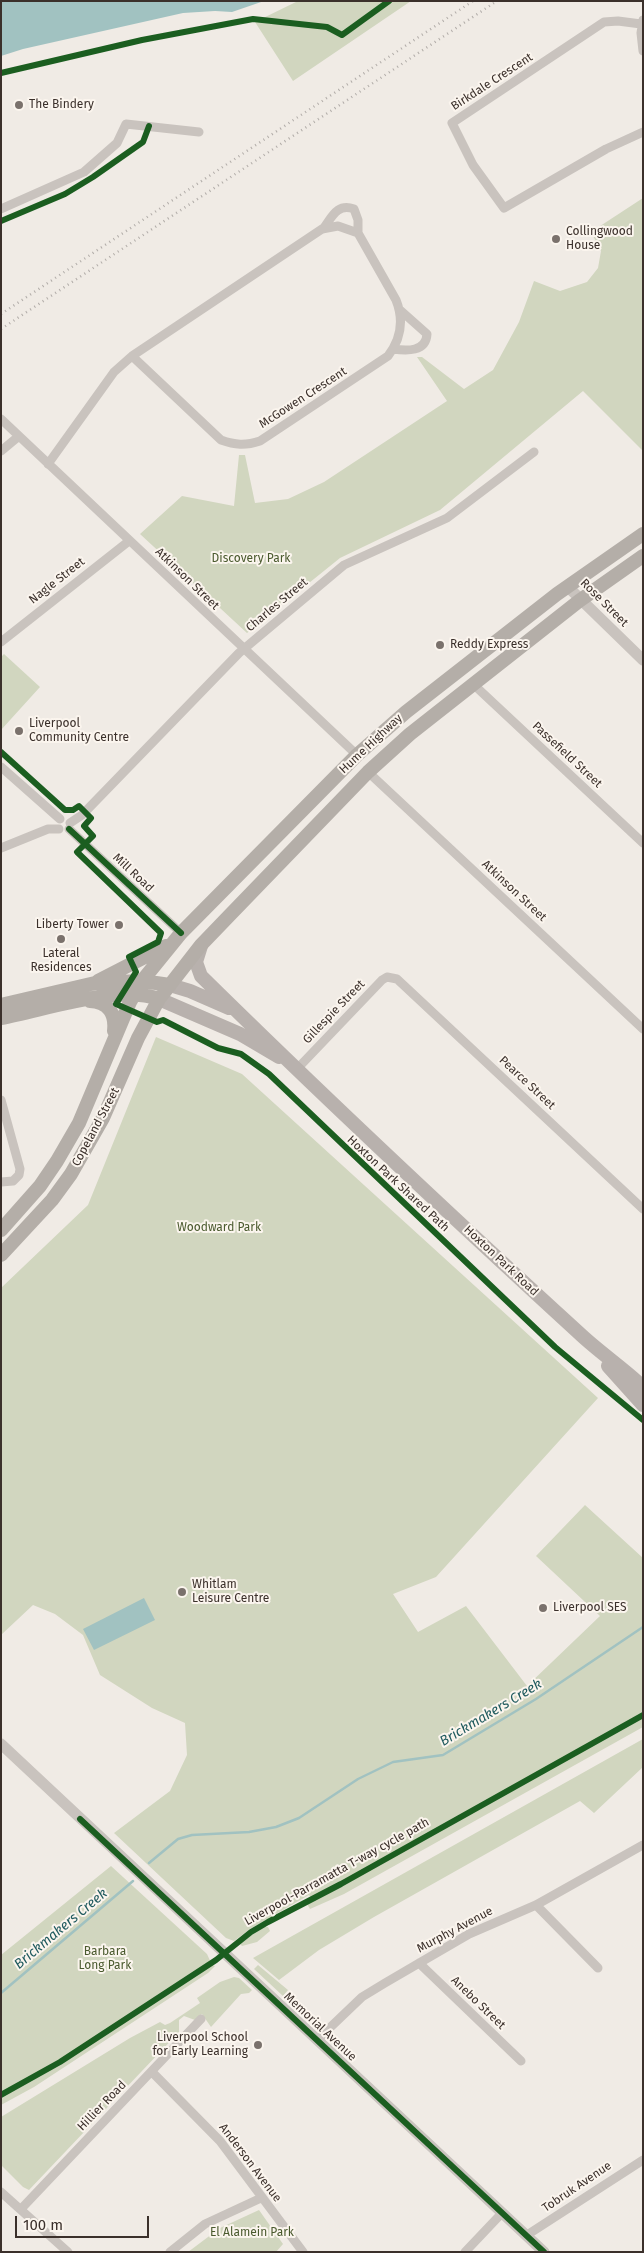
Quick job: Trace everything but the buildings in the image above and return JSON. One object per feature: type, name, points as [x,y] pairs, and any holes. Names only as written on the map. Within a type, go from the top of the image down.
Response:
[{"type":"highway","name":"Hume Highway","points":[[138,987],[178,937],[357,756],[406,712],[567,586],[643,534]]},
{"type":"highway","name":"Hume Highway","points":[[170,985],[201,945],[368,772],[410,734],[473,684],[579,601],[643,556]]},
{"type":"highway","points":[[1,1006],[95,983],[178,937]]},
{"type":"highway","points":[[95,983],[138,987],[170,985]]},
{"type":"highway","name":"Copeland Street","points":[[1,1255],[52,1200],[75,1167],[104,1118],[136,1043],[159,1000],[170,985]]},
{"type":"highway","points":[[1,1018],[84,1001],[138,987],[159,1000]]},
{"type":"highway","name":"Copeland Street","points":[[1,1230],[40,1186],[66,1146],[87,1105],[113,1037],[138,987]]},
{"type":"highway","points":[[84,1001],[100,1002],[110,1009],[115,1025],[113,1037]]},
{"type":"main road","name":"Hoxton Park Road","points":[[201,945],[196,957],[198,972],[293,1067],[581,1335],[643,1387]]},
{"type":"main road","name":"Hoxton Park Road","points":[[170,985],[225,1005],[254,1026]]},
{"type":"main road","name":"Hoxton Park Road","points":[[159,1000],[240,1034],[293,1067]]},
{"type":"main road","name":"Hoxton Park Road","points":[[581,1335],[643,1406]]},
{"type":"street","name":"Birkdale Crescent","points":[[642,22],[604,22],[452,123],[473,165],[504,208],[606,149],[643,132]]},
{"type":"street","points":[[642,22],[643,51]]},
{"type":"street","points":[[1,209],[84,172],[117,144],[126,124],[199,132]]},
{"type":"street","points":[[48,464],[114,372],[132,356],[322,229],[338,209],[346,206],[354,209],[358,220],[358,233],[400,310],[400,330],[393,349],[424,346],[427,334],[400,310]]},
{"type":"street","points":[[322,229],[338,226],[358,233]]},
{"type":"street","name":"McGowen Crescent","points":[[132,356],[221,440],[240,446],[260,441],[380,362],[393,349]]},
{"type":"street","name":"Atkinson Street","points":[[1,419],[357,756]]},
{"type":"street","points":[[1,451],[19,436]]},
{"type":"street","name":"Charles Street","points":[[69,826],[82,815],[244,649],[344,565],[446,518],[534,452]]},
{"type":"street","name":"Nagle Street","points":[[1,642],[129,541]]},
{"type":"street","name":"Rose Street","points":[[567,586],[579,601],[643,660]]},
{"type":"street","name":"Passefield Street","points":[[473,684],[643,843]]},
{"type":"street","points":[[1,767],[60,819],[67,819],[69,826],[65,831],[48,829],[1,848]]},
{"type":"street","name":"Atkinson Street","points":[[368,772],[643,1029]]},
{"type":"street","points":[[59,829],[57,824],[60,819]]},
{"type":"street","name":"Mill Road","points":[[69,826],[178,937]]},
{"type":"street","name":"Gillespie Street","points":[[293,1067],[382,980],[393,978]]},
{"type":"street","name":"Pearce Street","points":[[393,978],[402,983],[643,1209]]},
{"type":"street","points":[[1,1100],[20,1169],[19,1176],[13,1181],[1,1182]]},
{"type":"street","name":"Memorial Avenue","points":[[1,1744],[544,2252]]},
{"type":"street","name":"Murphy Avenue","points":[[318,2040],[362,1997],[469,1934],[536,1906],[643,1846]]},
{"type":"street","points":[[536,1906],[598,1968]]},
{"type":"street","name":"Anebo Street","points":[[419,1963],[521,2061]]},
{"type":"street","name":"Hillier Road","points":[[21,2209],[202,2019]]},
{"type":"street","name":"Anderson Avenue","points":[[152,2072],[220,2141],[303,2252]]},
{"type":"street","name":"Tobruk Avenue","points":[[526,2236],[643,2160]]},
{"type":"street","points":[[2,2190],[68,2252]]},
{"type":"street","points":[[170,2252],[205,2224],[261,2198]]},
{"type":"street","points":[[465,2252],[502,2213]]},
{"type":"green space","points":[[298,1],[411,1],[293,81],[255,22]]},
{"type":"green space","name":"Discovery Park","points":[[643,198],[643,451],[583,391],[440,510],[340,558],[247,633],[140,534],[182,496],[234,506],[239,455],[245,455],[255,503],[288,499],[324,482],[447,401],[417,357],[422,357],[464,389],[493,370],[519,322],[534,281],[560,291],[587,282],[598,268],[601,251],[591,232]]},
{"type":"green space","points":[[4,654],[40,687],[1,730],[1,657]]},
{"type":"green space","name":"Woodward Park","points":[[156,1037],[242,1074],[598,1398],[436,1577],[393,1594],[418,1632],[466,1606],[527,1686],[600,1616],[536,1556],[585,1505],[643,1558],[643,1727],[344,1894],[310,1909],[307,1904],[313,1901],[309,1895],[250,1929],[234,1941],[226,1938],[114,1833],[170,1791],[187,1755],[185,1723],[152,1708],[100,1675],[83,1635],[55,1614],[33,1605],[1,1635],[1,1288],[88,1205]]},
{"type":"green space","points":[[643,1739],[643,1767],[594,1813],[580,1801],[374,1917],[319,1950],[279,1980],[253,1958]]},
{"type":"green space","name":"Barbara Long Park","points":[[111,1866],[207,1954],[212,1965],[215,1966],[208,1973],[34,2087],[1,2105],[1,1955]]},
{"type":"green space","points":[[262,1927],[268,1927],[270,1931],[257,1942],[242,1946],[240,1944]]},
{"type":"green space","points":[[258,1965],[288,1990],[283,1996],[254,1969]]},
{"type":"green space","points":[[234,1977],[239,1978],[252,1990],[249,1993],[241,1994],[211,2027],[202,2014],[195,2020],[184,2016],[179,2020],[179,2032],[29,2190],[23,2187],[1,2165],[1,2117],[130,2038],[160,2022],[165,2025],[170,2023],[200,2003],[197,1998],[220,1982]]},
{"type":"green space","name":"El Alamein Park","points":[[259,2210],[283,2244],[276,2252],[188,2252],[220,2228]]},
{"type":"water","points":[[1,1],[264,1],[232,12],[183,13],[23,49],[1,56]]},
{"type":"water","points":[[144,1598],[155,1620],[94,1650],[83,1629]]},
{"type":"waterway","name":"Brickmakers Creek","points":[[149,1863],[178,1839],[192,1835],[249,1832],[276,1827],[299,1818],[358,1779],[393,1762],[443,1755],[536,1699],[643,1627]]},
{"type":"waterway","name":"Brickmakers Creek","points":[[1,1993],[133,1881]]},
{"type":"railway","points":[[1,314],[473,1]]},
{"type":"railway","points":[[1,329],[497,1]]},
{"type":"cycle path","points":[[1,73],[142,40],[253,19],[327,27],[342,35],[389,1]]},
{"type":"cycle path","points":[[1,221],[65,194],[93,177],[143,142],[149,126]]},
{"type":"cycle path","name":"Hoxton Park Shared Path","points":[[1,752],[65,810],[73,810],[79,806],[91,818],[84,826],[93,836],[77,852],[161,933],[158,942],[129,957],[136,972],[116,1004],[157,1022],[163,1020],[218,1048],[241,1054],[269,1074],[555,1347],[643,1420]]},
{"type":"cycle path","points":[[69,829],[181,933]]},
{"type":"cycle path","name":"Liverpool-Parramatta T-way cycle path","points":[[1,2095],[60,2062],[216,1960],[251,1932],[341,1884],[643,1715]]},
{"type":"cycle path","points":[[80,1819],[544,2252]]},
{"type":"place","name":"The Bindery","points":[[19,105]]},
{"type":"place","name":"Collingwood House","points":[[556,239]]},
{"type":"place","name":"Reddy Express","points":[[440,645]]},
{"type":"place","name":"Liverpool Community Centre","points":[[19,731]]},
{"type":"place","name":"Liberty Tower","points":[[119,925]]},
{"type":"place","name":"Lateral Residences","points":[[61,939]]},
{"type":"place","name":"Whitlam Leisure Centre","points":[[182,1592]]},
{"type":"place","name":"Liverpool SES","points":[[543,1608]]},
{"type":"place","name":"Liverpool School for Early Learning","points":[[258,2045]]}]
